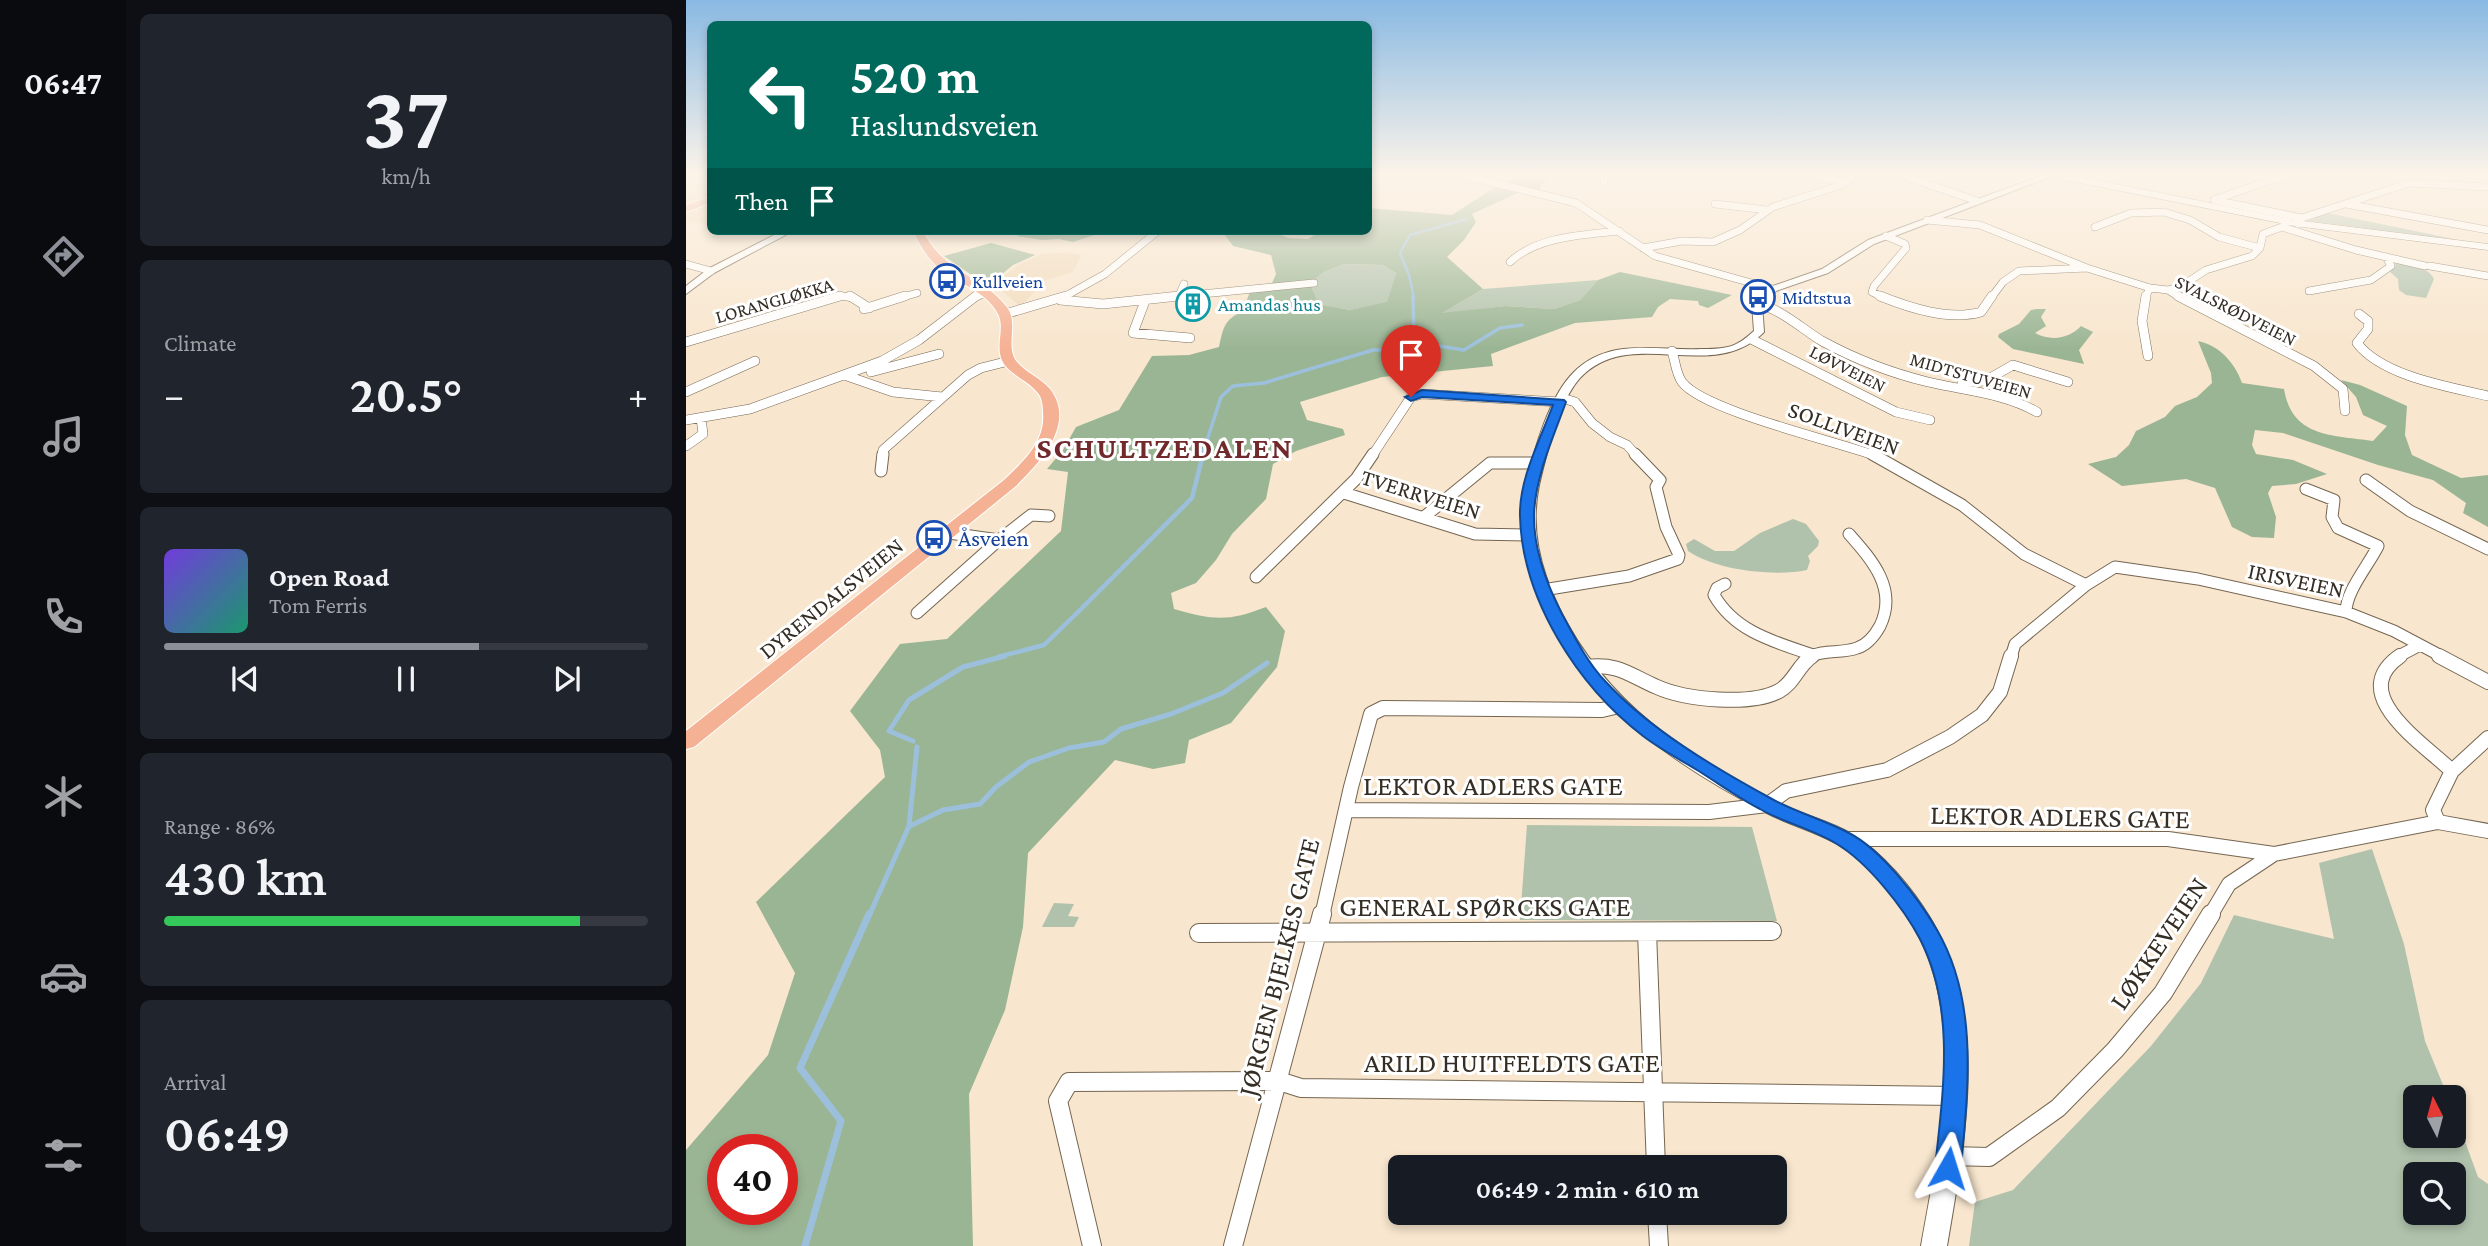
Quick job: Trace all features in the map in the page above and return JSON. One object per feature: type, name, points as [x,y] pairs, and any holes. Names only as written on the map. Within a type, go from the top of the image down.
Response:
[{"type":"main road","points":[[2367,232],[2488,247]]},
{"type":"main road","points":[[920,235],[929,254],[943,267],[985,293],[1006,314],[1004,349],[1009,361]]},
{"type":"main road","name":"DYRENDALSVEIEN","points":[[686,742],[949,533],[1010,483],[1032,461],[1051,429],[1052,416],[1047,394],[1009,361]]},
{"type":"street","points":[[1510,262],[1519,254],[1555,240],[1611,232]]},
{"type":"street","points":[[1621,232],[1655,256],[1676,264],[1773,289]]},
{"type":"street","points":[[1643,248],[1678,242],[1713,242],[1735,232]]},
{"type":"street","points":[[1895,232],[1864,245],[1825,271],[1773,289],[1763,296],[1757,304],[1759,332],[1753,340],[1715,351],[1633,351],[1600,357],[1586,364],[1561,400],[1537,463],[1528,495],[1528,536],[1534,568],[1569,641],[1586,667],[1619,706],[1649,732],[1766,805],[1845,839],[1880,870],[1906,900],[1930,937],[1947,980],[1955,1028],[1955,1096],[1949,1156],[1934,1246]]},
{"type":"street","name":"SVALSRØDVEIEN","points":[[1998,232],[2088,268],[2150,288],[2168,290],[2179,299],[2244,328],[2314,366],[2343,389],[2345,411]]},
{"type":"street","points":[[2211,232],[2260,248]]},
{"type":"street","points":[[2168,290],[2180,287],[2206,270],[2252,256],[2260,248],[2263,234],[2268,232]]},
{"type":"street","points":[[2318,232],[2386,257],[2488,276]]},
{"type":"street","points":[[686,291],[711,271],[781,235]]},
{"type":"street","points":[[1006,314],[1080,292],[1106,275],[1153,235]]},
{"type":"street","points":[[1886,236],[1905,244],[1906,248],[1872,292],[1892,300],[1962,316],[1981,312],[2004,282],[2019,271],[2088,268]]},
{"type":"street","points":[[2309,291],[2371,280],[2391,266],[2386,257]]},
{"type":"street","points":[[686,264],[711,271]]},
{"type":"street","points":[[1060,300],[1103,304],[1314,283]]},
{"type":"street","points":[[1178,298],[1184,284]]},
{"type":"street","points":[[2148,356],[2141,322],[2144,296],[2150,288]]},
{"type":"street","name":"LORANGLØKKA","points":[[686,342],[842,296],[849,296],[864,309],[917,293]]},
{"type":"street","points":[[847,376],[904,350],[978,295],[985,293]]},
{"type":"street","points":[[1144,301],[1133,333],[1190,338]]},
{"type":"street","name":"MIDTSTUVEIEN","points":[[1757,304],[1768,306],[1839,351],[1925,381],[2001,397],[2037,412]]},
{"type":"street","points":[[2359,314],[2369,325],[2357,344],[2366,356],[2436,384],[2488,396]]},
{"type":"street","name":"LØVVEIEN","points":[[1753,340],[1896,412],[1930,420]]},
{"type":"street","name":"SOLLIVEIEN","points":[[1672,351],[1681,381],[1697,394],[1743,414],[1875,455],[1962,505],[2024,554],[2086,585]]},
{"type":"street","points":[[686,420],[750,409],[847,376],[939,354]]},
{"type":"street","points":[[686,392],[755,361]]},
{"type":"street","points":[[881,471],[883,450],[968,374],[1009,361]]},
{"type":"street","name":"MIDTSTUVEIEN","points":[[1896,371],[1971,383],[1985,382],[2013,365],[2068,383]]},
{"type":"street","points":[[847,376],[878,390],[942,397]]},
{"type":"street","points":[[1256,577],[1344,493],[1411,397],[1561,400],[1575,402],[1592,424],[1610,438],[1627,444],[1660,480],[1656,487],[1666,527],[1679,555],[1678,559],[1669,563],[1618,578],[1543,590]]},
{"type":"street","points":[[686,446],[703,434],[701,418]]},
{"type":"street","points":[[1424,517],[1490,463],[1537,463]]},
{"type":"street","points":[[2366,480],[2410,510],[2488,549]]},
{"type":"street","points":[[2306,489],[2334,500],[2332,515],[2335,525],[2378,546],[2367,569],[2346,599],[2346,612]]},
{"type":"street","name":"TVERRVEIEN","points":[[1344,493],[1475,534],[1528,536]]},
{"type":"street","points":[[916,613],[1031,515],[1049,516]]},
{"type":"street","points":[[949,533],[999,540]]},
{"type":"street","points":[[1725,584],[1717,588],[1714,594],[1719,606],[1730,617],[1762,636],[1813,655],[1860,648],[1882,623],[1887,587],[1871,561],[1849,534]]},
{"type":"street","name":"IRISVEIEN","points":[[1766,805],[1786,791],[1887,770],[1973,721],[1991,706],[2000,692],[2015,644],[2086,585],[2115,567],[2135,568],[2346,612],[2376,622],[2488,682]]},
{"type":"street","points":[[2420,645],[2403,654],[2384,670],[2379,677],[2380,695],[2404,724],[2452,771]]},
{"type":"street","points":[[1586,667],[1608,664],[1622,667],[1644,683],[1671,692],[1751,699],[1773,695],[1788,685],[1799,668],[1813,655]]},
{"type":"street","points":[[1384,708],[1594,710],[1619,706]]},
{"type":"street","name":"JØRGEN BJELKES GATE","points":[[1233,1246],[1318,933],[1371,714],[1384,708]]},
{"type":"street","points":[[2438,822],[2433,810],[2452,771],[2488,738]]},
{"type":"street","name":"LEKTOR ADLERS GATE","points":[[1346,810],[1709,812],[1766,805]]},
{"type":"street","name":"LØKKEVEIEN","points":[[1949,1156],[1989,1157],[2058,1108],[2115,1049],[2163,993],[2229,884],[2274,854],[2438,822],[2488,831]]},
{"type":"street","name":"LEKTOR ADLERS GATE","points":[[1845,839],[2168,839],[2274,854]]},
{"type":"street","name":"GENERAL SPØRCKS GATE","points":[[1199,933],[1772,931]]},
{"type":"street","points":[[1647,932],[1656,1155]]},
{"type":"street","name":"ARILD HUITFELDTS GATE","points":[[1092,1246],[1058,1101],[1069,1082],[1279,1081],[1301,1088],[1955,1096]]},
{"type":"street","points":[[1657,1225],[1658,1246]]},
{"type":"shaded area","points":[[1042,254],[1081,255],[1073,272],[1043,281],[1021,307],[994,284],[1018,265]]},
{"type":"green space","points":[[1372,232],[1469,232],[1447,257],[1483,289],[1442,313],[1505,306],[1554,309],[1580,300],[1598,280],[1620,272],[1732,295],[1708,308],[1699,305],[1698,301],[1670,299],[1658,307],[1652,317],[1575,323],[1491,354],[1493,366],[1382,377],[1300,402],[1307,420],[1343,429],[1345,435],[1296,451],[1273,464],[1266,499],[1232,534],[1216,560],[1196,583],[1171,593],[1174,609],[1210,617],[1230,617],[1266,607],[1285,631],[1277,667],[1231,723],[1189,740],[1185,763],[1153,769],[1115,760],[1028,853],[1023,927],[1005,1010],[969,1094],[973,1246],[686,1246],[686,1150],[768,1055],[795,973],[756,902],[885,777],[880,750],[850,711],[900,644],[947,639],[1061,531],[1068,472],[1047,469],[1063,450],[1076,427],[1119,410],[1152,356],[1189,355],[1219,347],[1225,325],[1242,312],[1250,292],[1272,283],[1276,274],[1271,255],[1233,246],[1225,235],[1280,235],[1289,238],[1372,235]],"holes":[[[1344,264],[1383,265],[1396,273],[1387,302],[1350,310],[1319,304],[1310,283],[1324,272]]]},
{"type":"green space","points":[[2397,232],[2421,232],[2459,240]]},
{"type":"green space","points":[[1019,235],[1095,235],[1073,242]]},
{"type":"green space","points":[[991,243],[1035,255],[1013,265],[991,283],[979,280],[944,256]]},
{"type":"green space","points":[[2392,260],[2416,265],[2431,274],[2434,279],[2426,298],[2406,295],[2399,290],[2398,279],[2390,272],[2396,264]]},
{"type":"green space","points":[[1344,264],[1383,265],[1396,273],[1387,303],[1350,310],[1319,304],[1310,283],[1324,272]]},
{"type":"green space","points":[[1598,280],[1580,300],[1554,309],[1505,306],[1440,314],[1483,289]]},
{"type":"green space","points":[[2046,309],[2041,317],[2046,326],[2035,333],[2041,336],[2060,337],[2081,326],[2093,332],[2079,350],[2084,364],[2013,349],[1998,337],[2019,324],[2031,310]]},
{"type":"green space","points":[[2198,341],[2213,346],[2225,356],[2242,383],[2284,389],[2288,405],[2296,417],[2316,431],[2373,441],[2387,426],[2363,415],[2356,397],[2341,380],[2360,385],[2407,406],[2405,435],[2412,455],[2461,478],[2488,475],[2488,527],[2463,513],[2466,503],[2433,480],[2378,465],[2283,433],[2255,430],[2252,445],[2256,454],[2293,460],[2327,474],[2296,484],[2272,486],[2268,493],[2276,517],[2274,538],[2252,537],[2232,527],[2215,488],[2186,479],[2122,486],[2088,464],[2116,457],[2129,445],[2136,431],[2165,417],[2175,406],[2197,397],[2212,383],[2211,373]]},
{"type":"green space","points":[[1793,519],[1806,524],[1819,541],[1818,546],[1808,556],[1810,561],[1807,570],[1778,573],[1729,567],[1700,558],[1688,551],[1686,544],[1694,539],[1715,551],[1734,551],[1760,533]]},
{"type":"green space","points":[[1527,825],[1752,827],[1777,921],[1520,920]]},
{"type":"green space","points":[[2372,849],[2404,944],[2425,1041],[2443,1085],[2403,1085],[2403,1148],[2466,1148],[2466,1144],[2478,1177],[2488,1184],[2488,1246],[1969,1246],[1975,1202],[2013,1190],[2151,1046],[2201,983],[2234,915],[2334,939],[2319,863]]},
{"type":"green space","points":[[1054,903],[1074,904],[1068,916],[1079,917],[1074,927],[1042,927]]},
{"type":"waterway","points":[[1414,298],[1400,253],[1410,235],[1420,232]]},
{"type":"waterway","points":[[1413,296],[1414,341]]},
{"type":"waterway","points":[[1202,456],[1221,397],[1233,386],[1264,383],[1373,350],[1399,350],[1414,342],[1464,350],[1500,328],[1522,325]]},
{"type":"waterway","points":[[998,657],[1044,645],[1078,612],[1192,498],[1203,454]]},
{"type":"waterway","points":[[913,741],[889,731],[909,700],[963,667],[1005,656]]},
{"type":"waterway","points":[[910,826],[943,810],[980,804],[996,787],[1029,762],[1069,748],[1104,742],[1121,729],[1171,714],[1223,693],[1267,663]]},
{"type":"waterway","points":[[869,916],[909,826],[917,747]]},
{"type":"waterway","points":[[805,1246],[841,1121],[800,1068],[869,914]]},
{"type":"place","name":"Kullveien","points":[[947,281]]},
{"type":"place","name":"Midtstua","points":[[1758,297]]},
{"type":"place","name":"Amandas hus","points":[[1193,304]]},
{"type":"place","name":"Åsveien","points":[[934,538]]},
{"type":"district","name":"SCHULTZEDALEN","points":[[1165,448]]},
{"type":"route","points":[[1411,397],[1422,394],[1560,402],[1532,480],[1527,515],[1534,568],[1550,605],[1569,641],[1598,684],[1649,732],[1766,805],[1845,839],[1880,870],[1906,900],[1930,937],[1947,980],[1955,1028],[1955,1096],[1948,1168]]}]
